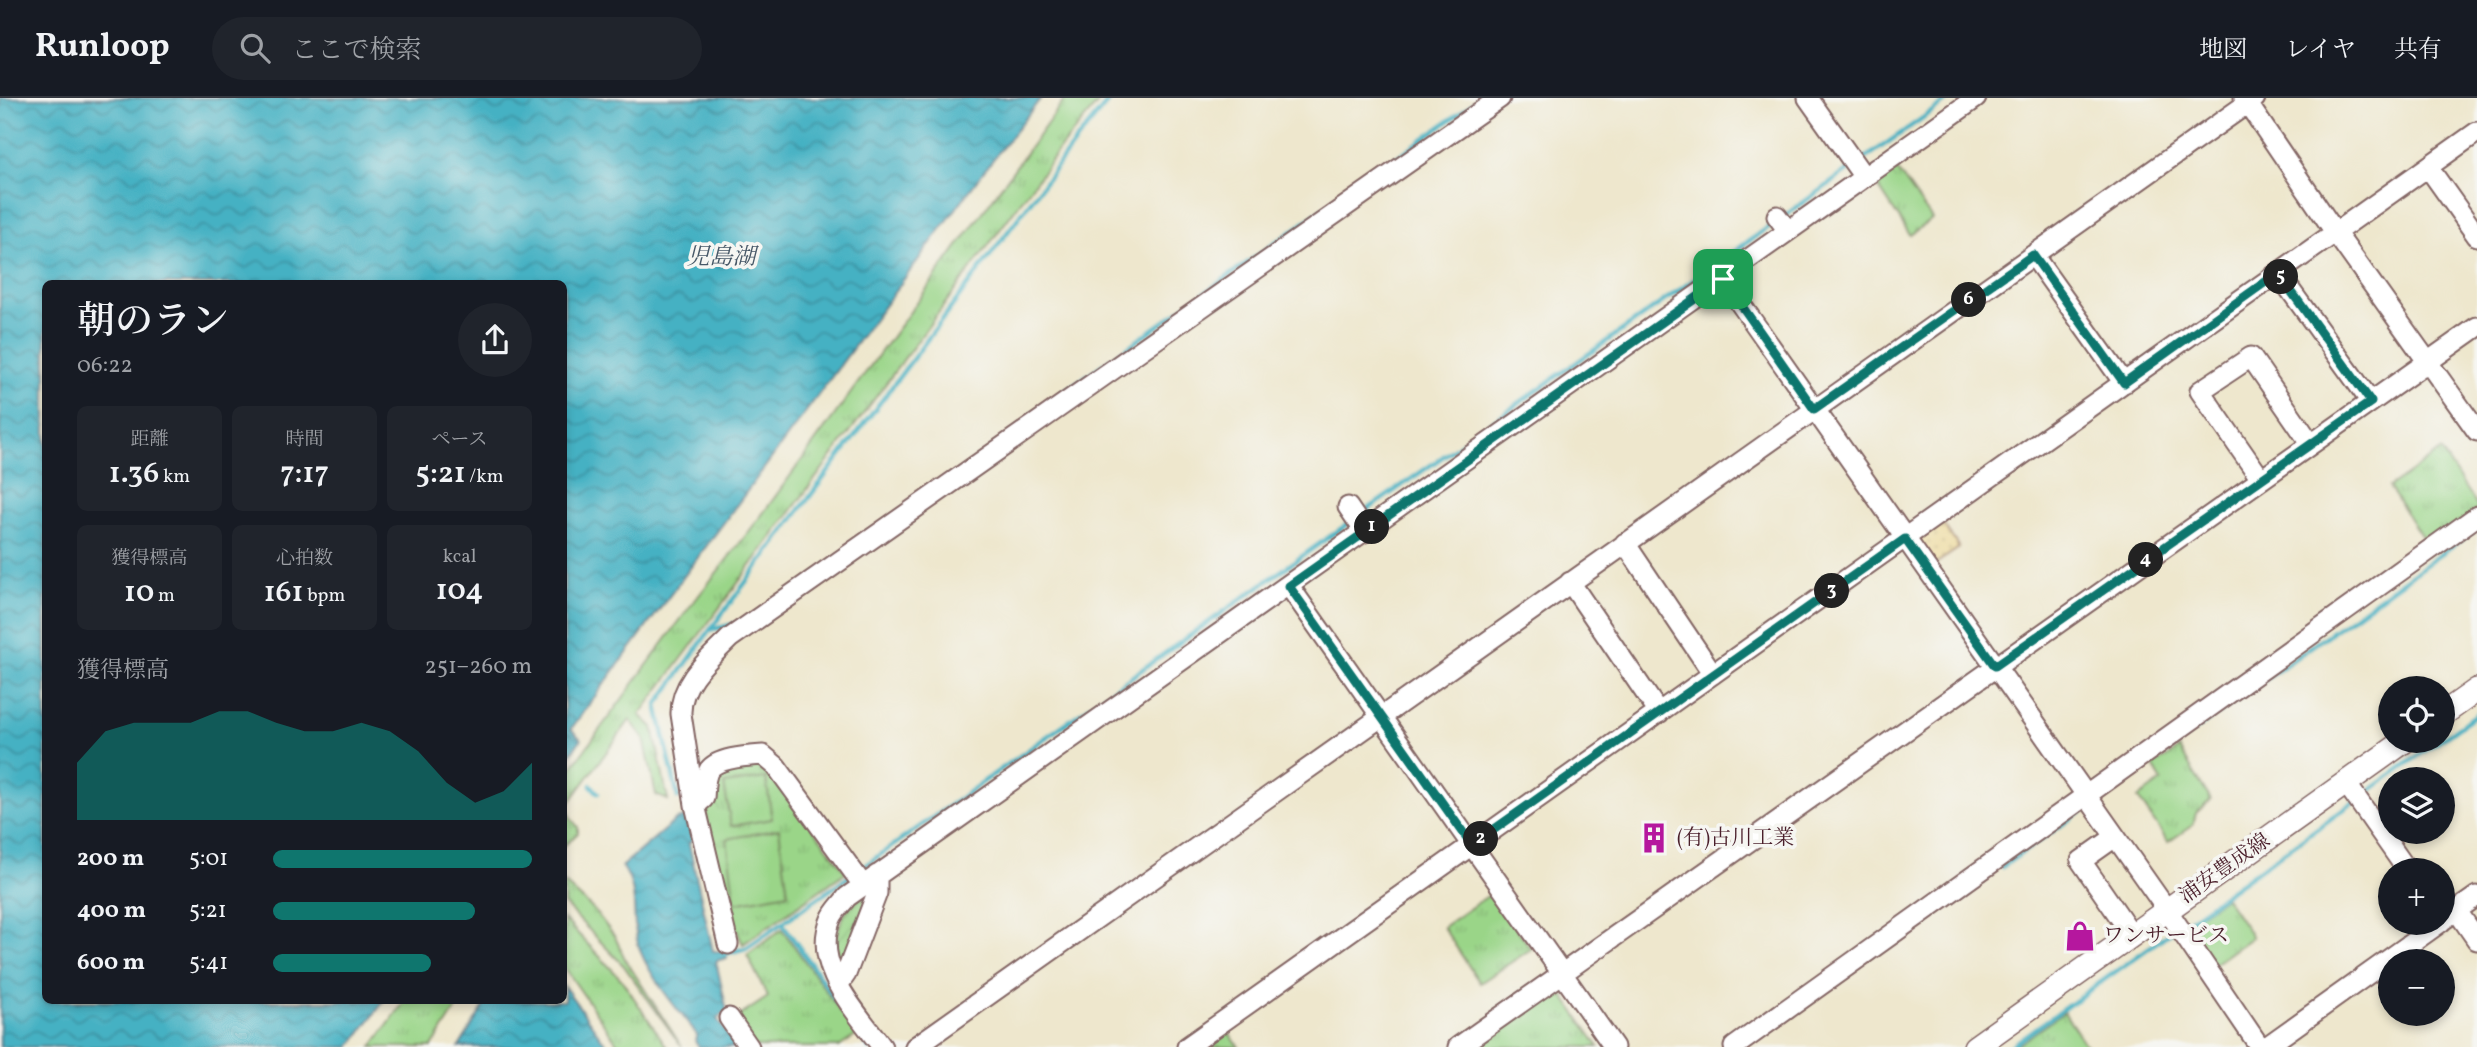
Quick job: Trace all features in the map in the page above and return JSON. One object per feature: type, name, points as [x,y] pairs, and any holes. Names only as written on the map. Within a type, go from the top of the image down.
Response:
[{"type":"main road","points":[[2455,706],[2477,690]]},
{"type":"main road","name":"浦安豊成線","points":[[1975,1047],[2167,910],[2354,794],[2393,753]]},
{"type":"street","points":[[728,944],[695,805],[681,701],[686,687],[712,655],[730,638],[1500,98]]},
{"type":"street","points":[[1808,98],[1859,169]]},
{"type":"street","points":[[882,1047],[826,960],[826,938],[831,918],[863,878],[1289,586],[1356,519],[1723,279],[1783,224],[1859,169],[1976,98]]},
{"type":"street","points":[[915,1047],[2249,100],[2335,232],[2477,431]]},
{"type":"street","points":[[1187,1047],[2335,232],[2430,170],[2477,132]]},
{"type":"street","points":[[2430,170],[2477,236]]},
{"type":"street","points":[[2033,255],[2124,383]]},
{"type":"street","points":[[2278,273],[2371,402]]},
{"type":"street","points":[[1723,279],[2167,910],[2260,1047]]},
{"type":"street","points":[[1458,1047],[2477,327]]},
{"type":"street","points":[[2261,479],[2200,391],[2251,356],[2311,444]]},
{"type":"street","points":[[1734,1047],[2477,516]]},
{"type":"street","points":[[1625,543],[1713,674]]},
{"type":"street","points":[[1570,582],[1659,713]]},
{"type":"street","points":[[1289,586],[1614,1047]]},
{"type":"street","points":[[695,805],[704,798],[708,771],[714,765],[763,755],[776,766],[877,893],[846,974],[839,984]]},
{"type":"street","points":[[2354,794],[2399,858]]},
{"type":"street","points":[[2115,837],[2081,861],[2132,935]]},
{"type":"street","points":[[2455,912],[2477,896]]},
{"type":"street","points":[[2455,924],[2477,940]]},
{"type":"street","points":[[2266,1047],[2423,935]]},
{"type":"street","points":[[729,1018],[749,1047]]},
{"type":"green space","points":[[1066,98],[1102,98],[1062,146],[640,715],[653,727],[668,800],[656,795],[644,738],[630,720],[567,806],[567,774],[689,608],[761,516]]},
{"type":"green space","points":[[1895,167],[1932,219],[1910,235],[1874,180]]},
{"type":"green space","points":[[2441,451],[2477,510],[2431,543],[2428,538],[2424,540],[2389,487]]},
{"type":"green space","points":[[2179,749],[2211,800],[2196,813],[2193,825],[2168,842],[2138,798],[2162,781],[2153,766]]},
{"type":"green space","points":[[764,764],[846,872],[743,944],[721,899],[705,811],[718,769]]},
{"type":"green space","points":[[766,778],[772,819],[731,826],[724,784]]},
{"type":"green space","points":[[567,806],[570,817],[578,827],[578,833],[567,843]]},
{"type":"green space","points":[[779,829],[788,893],[735,903],[727,839]]},
{"type":"green space","points":[[567,886],[594,910],[615,937],[625,959],[682,1047],[624,966],[567,907]]},
{"type":"green space","points":[[870,890],[842,971],[836,945],[839,926],[852,903]]},
{"type":"green space","points":[[1492,893],[1531,949],[1480,983],[1443,927]]},
{"type":"green space","points":[[2225,897],[2252,937],[2211,966],[2184,925]]},
{"type":"green space","points":[[567,922],[621,979],[667,1047],[620,1047],[567,971]]},
{"type":"green space","points":[[782,929],[857,1035],[839,1047],[754,1047],[735,1019],[768,997],[747,955]]},
{"type":"green space","points":[[1558,988],[1599,1047],[1487,1047],[1483,1041]]},
{"type":"green space","points":[[403,1004],[459,1004],[432,1047],[372,1047]]},
{"type":"green space","points":[[2064,1012],[2087,1047],[2016,1047],[2016,1046]]},
{"type":"green space","points":[[1227,1030],[1239,1047],[1202,1047]]},
{"type":"sand","points":[[1942,522],[1959,548],[1932,566],[1915,541]]},
{"type":"water","name":"児島湖","points":[[0,98],[1041,98],[984,171],[571,729],[581,739],[567,760],[567,280],[42,280],[42,1004],[382,1004],[350,1047],[0,1047]]},
{"type":"water","points":[[688,816],[693,837],[689,844],[713,951],[726,951],[727,958],[716,961],[727,1011],[717,1019],[736,1047],[699,1047],[695,1041],[697,1035],[648,968],[638,944],[633,895],[622,866],[677,819]]},
{"type":"water","points":[[567,990],[608,1047],[459,1047],[485,1004],[567,1004]]},
{"type":"waterway","points":[[678,798],[657,705],[710,630],[1075,142],[1111,98]]},
{"type":"waterway","points":[[1033,414],[1481,98]]},
{"type":"waterway","points":[[1860,162],[1951,98]]},
{"type":"waterway","points":[[1783,217],[1850,169]]},
{"type":"waterway","points":[[1360,515],[1776,222]]},
{"type":"waterway","points":[[860,869],[1353,520]]},
{"type":"waterway","points":[[2097,800],[2477,528]]},
{"type":"waterway","points":[[710,630],[735,624]]},
{"type":"waterway","points":[[2455,730],[2477,714]]},
{"type":"waterway","points":[[2361,797],[2422,753]]},
{"type":"waterway","points":[[591,785],[598,793]]},
{"type":"waterway","points":[[2186,922],[2354,802]]},
{"type":"waterway","points":[[2002,867],[2087,807]]},
{"type":"waterway","points":[[721,955],[746,948],[850,876]]},
{"type":"waterway","points":[[783,924],[838,1003]]},
{"type":"waterway","points":[[2010,1047],[2171,932]]},
{"type":"waterway","points":[[858,1031],[869,1047]]},
{"type":"place","name":"(有)古川工業","points":[[1654,838]]},
{"type":"place","name":"ワンサービス","points":[[2080,936]]},
{"type":"route","points":[[2033,255],[2124,383],[2278,273],[2371,402],[1995,666],[1905,539],[1472,845],[1289,586],[1723,279],[1814,409],[2033,255]]}]
